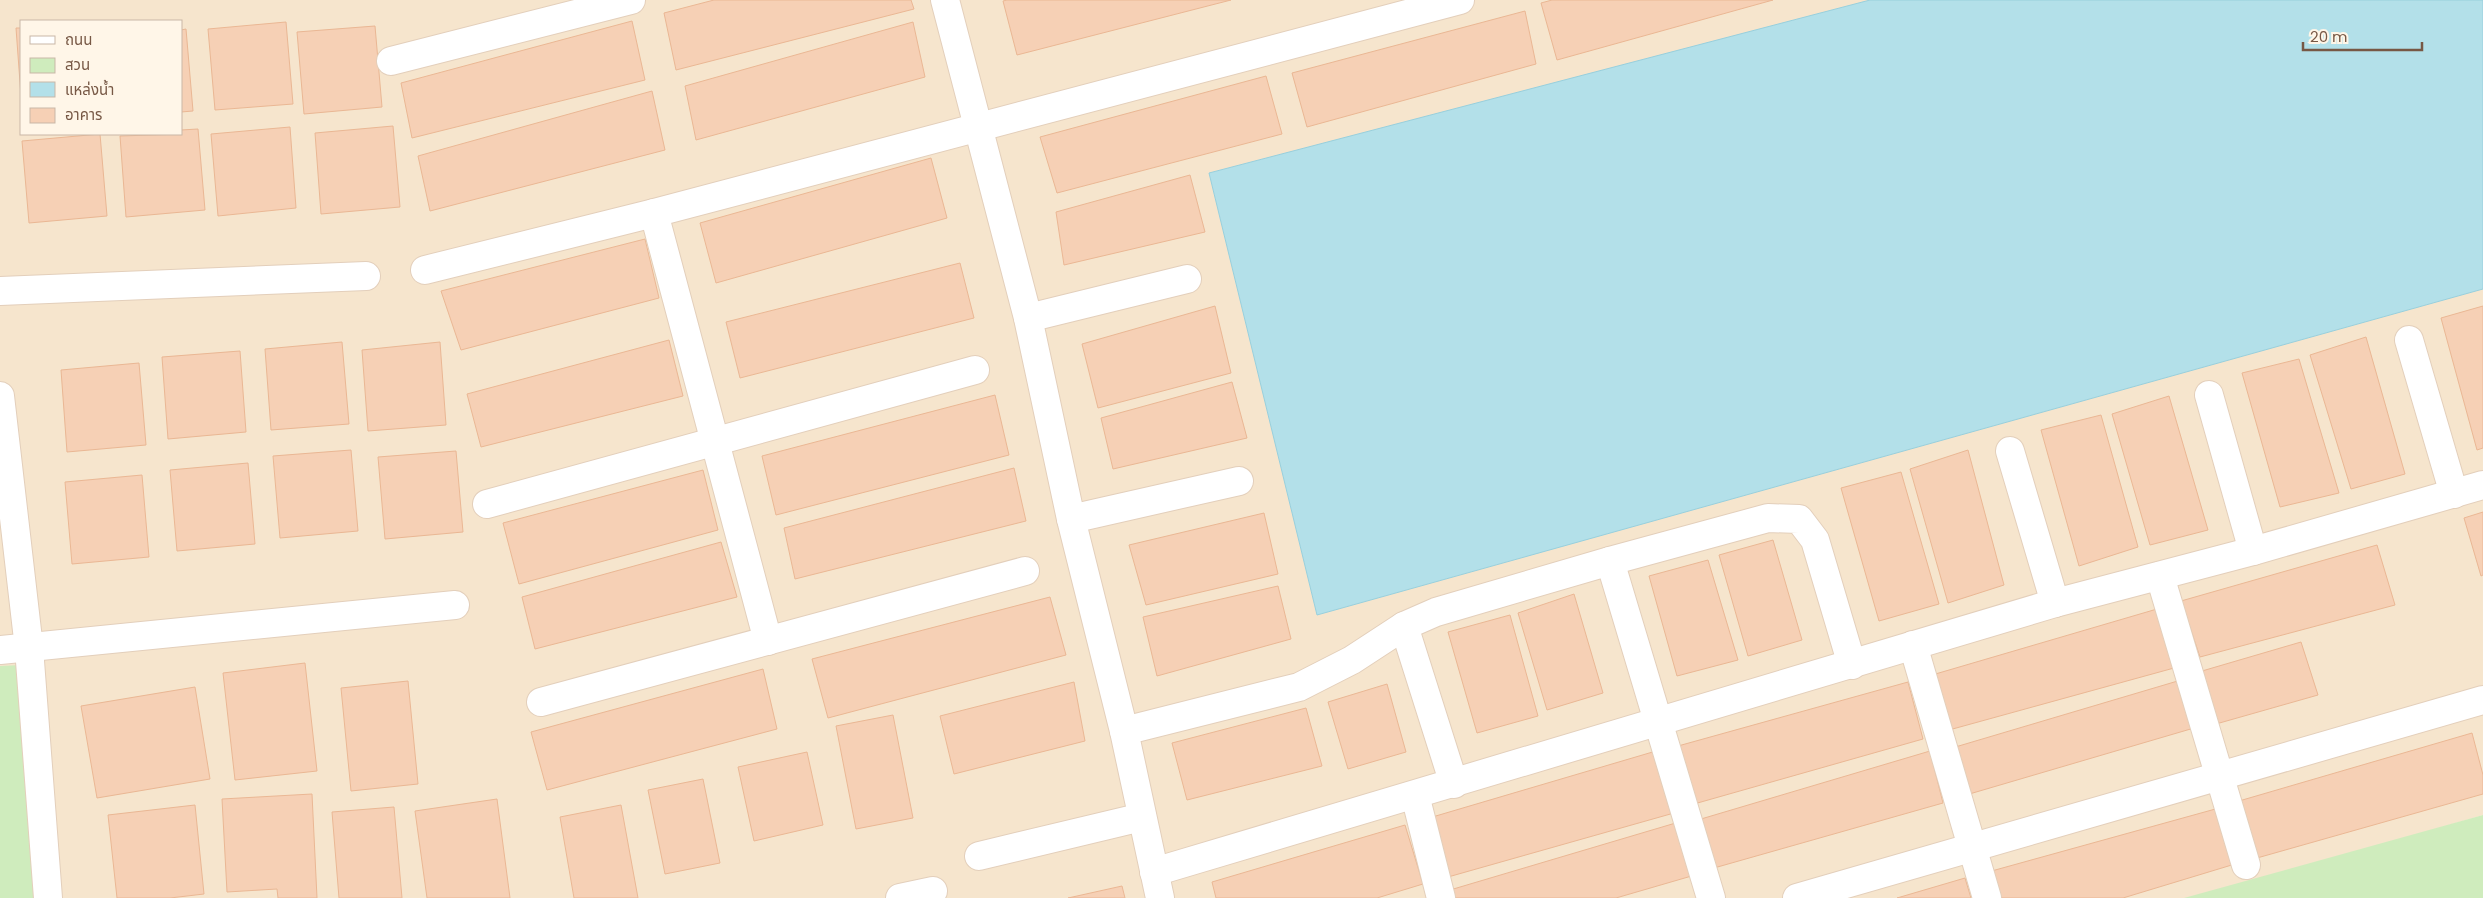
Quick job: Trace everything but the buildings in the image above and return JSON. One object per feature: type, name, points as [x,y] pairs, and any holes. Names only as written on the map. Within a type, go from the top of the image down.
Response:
[{"type":"street","points":[[391,61],[631,0]]},
{"type":"street","points":[[945,0],[980,128],[1028,318],[1071,519],[1124,731],[1157,885],[1415,795],[1657,721],[2055,604],[2253,551],[2483,485]]},
{"type":"street","points":[[425,270],[654,214],[1460,0]]},
{"type":"street","points":[[654,214],[768,641]]},
{"type":"street","points":[[0,292],[366,276]]},
{"type":"street","points":[[1028,318],[1187,279]]},
{"type":"street","points":[[2410,340],[2454,494]]},
{"type":"street","points":[[487,504],[975,370]]},
{"type":"street","points":[[2208,395],[2253,551]]},
{"type":"street","points":[[0,396],[28,648],[48,898]]},
{"type":"street","points":[[2010,451],[2055,604]]},
{"type":"street","points":[[1071,519],[1239,481]]},
{"type":"street","points":[[1124,731],[1299,687],[1352,660],[1404,626],[1436,612],[1610,561],[1768,518],[1799,519],[1815,540],[1852,665]]},
{"type":"street","points":[[1610,561],[1711,898]]},
{"type":"street","points":[[541,702],[1025,571]]},
{"type":"street","points":[[2160,576],[2246,864]]},
{"type":"street","points":[[0,650],[455,605]]},
{"type":"street","points":[[1404,626],[1454,784]]},
{"type":"street","points":[[1913,645],[1986,898]]},
{"type":"street","points":[[1797,898],[2483,700]]},
{"type":"street","points":[[1415,795],[1441,898]]},
{"type":"street","points":[[978,856],[1142,817]]},
{"type":"street","points":[[900,898],[933,891]]},
{"type":"shaded area","points":[[0,0],[1870,0],[1209,173],[1317,615],[2483,289],[2483,815],[2197,898],[0,898]]},
{"type":"green space","points":[[22,665],[34,898],[0,898],[0,666]]},
{"type":"green space","points":[[2483,815],[2483,898],[2184,898]]},
{"type":"water","points":[[1870,0],[2483,0],[2483,289],[1317,615],[1209,173]]}]
